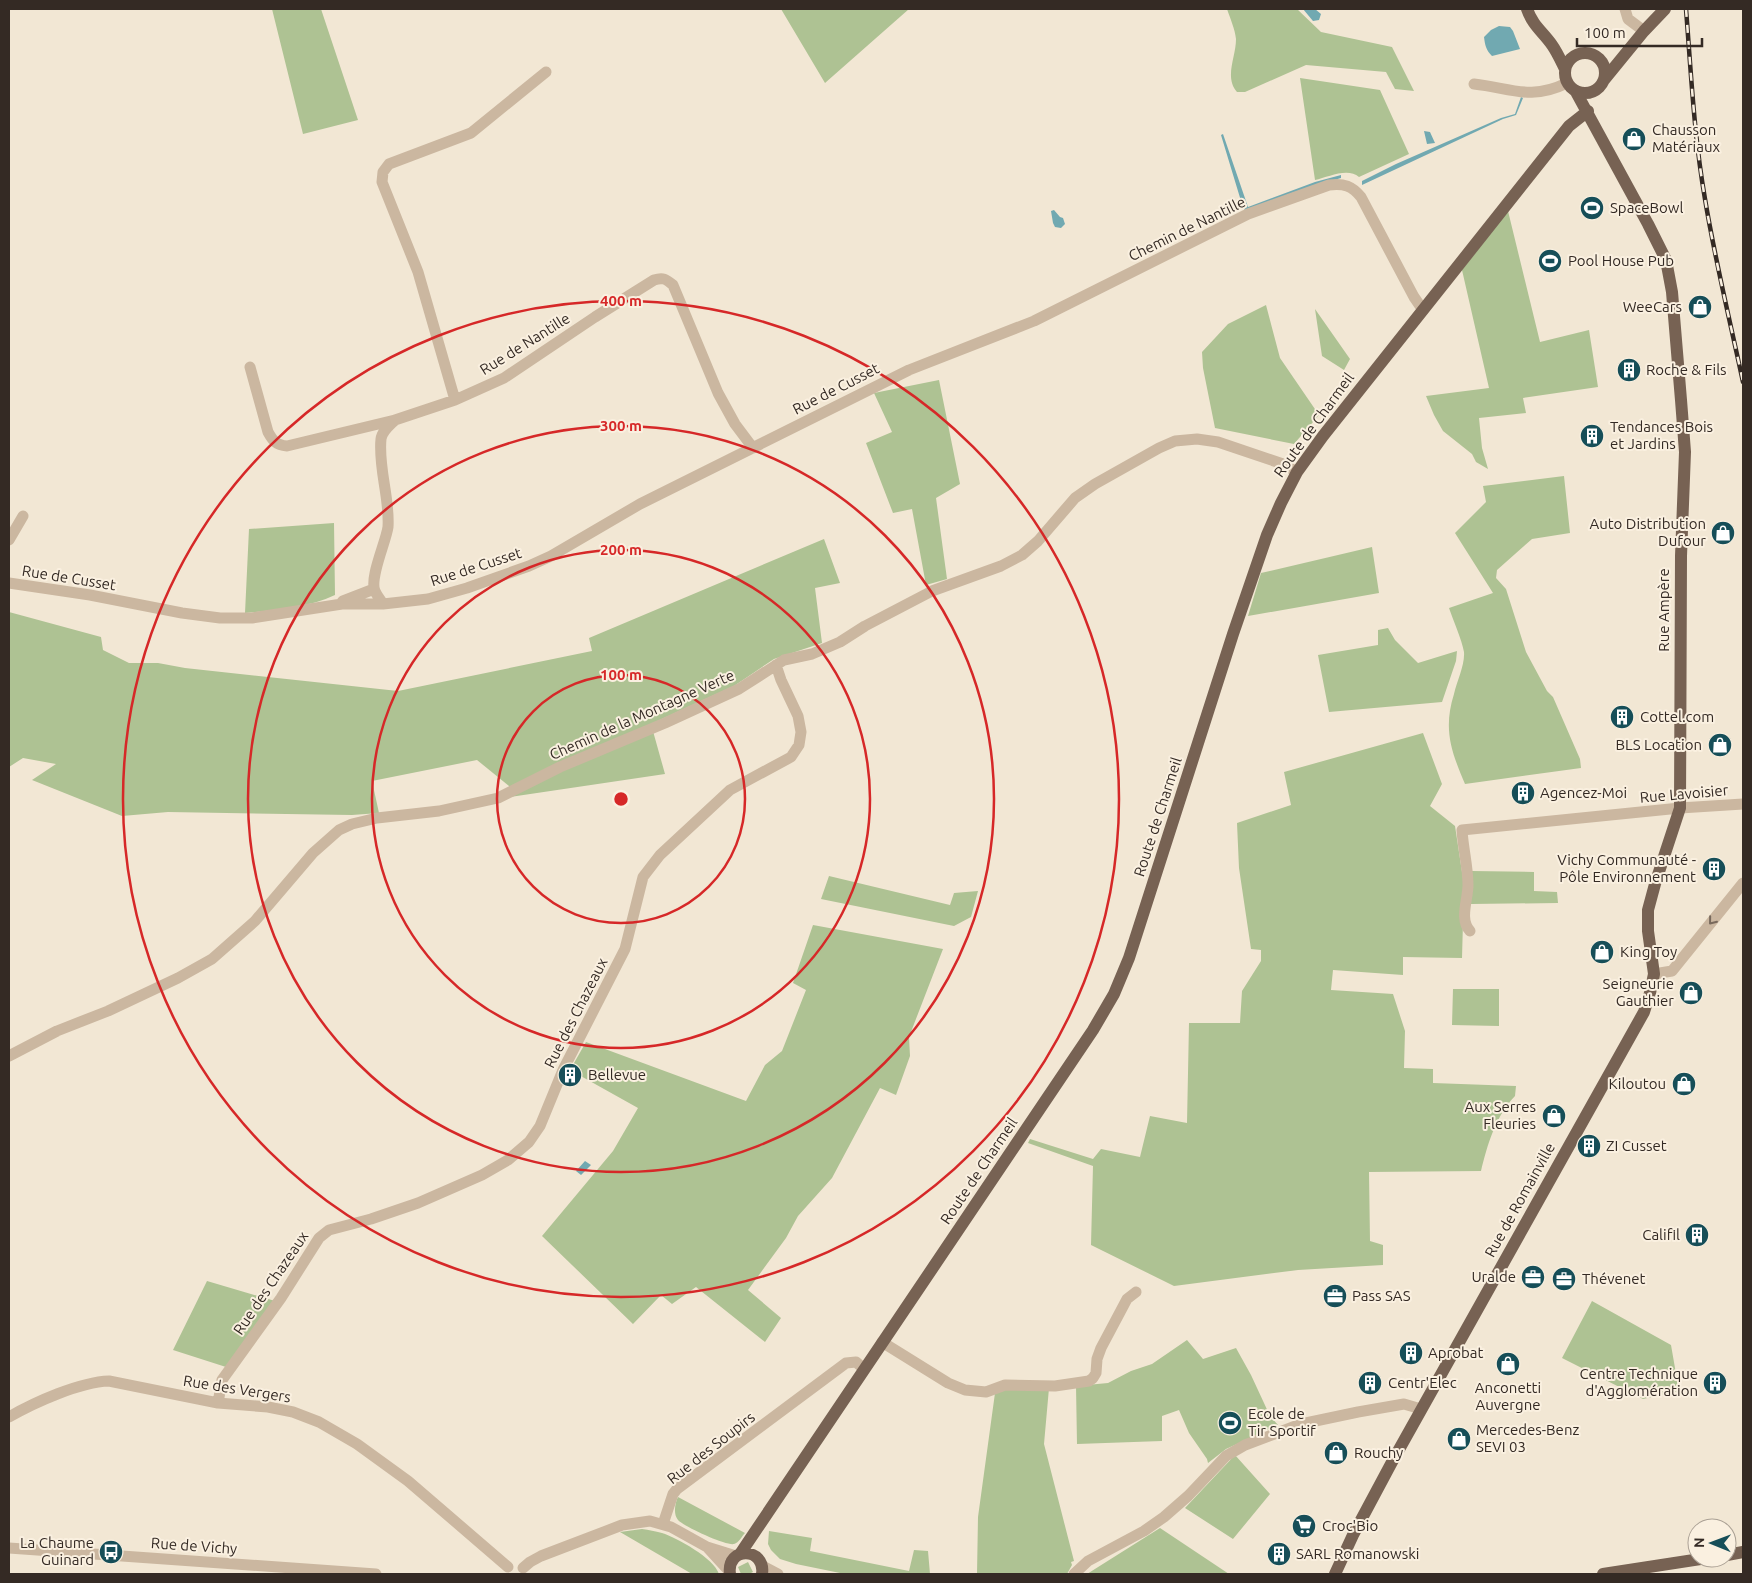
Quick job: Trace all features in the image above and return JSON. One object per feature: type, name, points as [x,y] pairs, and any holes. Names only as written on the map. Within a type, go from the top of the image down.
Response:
[{"type":"main road","points":[[1527,9],[1537,29],[1551,44],[1572,88],[1588,93],[1594,91]]},
{"type":"main road","points":[[1588,111],[1594,91],[1634,42],[1665,9]]},
{"type":"main road","points":[[1599,59],[1621,53],[1634,42]]},
{"type":"main road","points":[[1551,44],[1575,55]]},
{"type":"main road","points":[[1565,70],[1570,59],[1575,55],[1588,53],[1599,59],[1605,69],[1604,80]]},
{"type":"main road","name":"Rue Ampère","points":[[1572,88],[1588,111],[1595,128],[1666,260],[1672,292],[1685,452],[1681,556],[1680,808],[1648,910],[1648,931],[1654,974]]},
{"type":"main road","name":"Route de Charmeil","points":[[1569,126],[1575,102],[1572,88]]},
{"type":"main road","name":"Route de Charmeil","points":[[729,1573],[731,1562],[764,1518],[1040,1110],[1093,1030],[1114,994],[1129,958],[1267,535],[1297,472],[1422,310],[1569,126],[1588,111]]},
{"type":"main road","points":[[1569,126],[1588,123],[1595,128]]},
{"type":"main road","name":"Rue de Romainville","points":[[1335,1574],[1353,1535],[1422,1409],[1644,1012],[1654,974]]},
{"type":"main road","name":"Route de Charmeil","points":[[760,1565],[758,1543],[764,1518]]},
{"type":"main road","points":[[738,1555],[749,1554],[760,1565]]},
{"type":"main road","name":"Rue de Romainville","points":[[1344,1555],[1345,1574]]},
{"type":"main road","points":[[1603,1574],[1687,1561]]},
{"type":"street","points":[[1625,9],[1628,19],[1644,31]]},
{"type":"street","points":[[455,400],[418,272],[382,182],[384,172],[389,164],[471,133],[546,72]]},
{"type":"street","points":[[1474,84],[1532,94],[1555,89],[1572,88]]},
{"type":"street","name":"Chemin de Nantille","points":[[909,370],[1034,321],[1248,214],[1329,185],[1347,185],[1362,197],[1422,310]]},
{"type":"street","name":"Rue de Nantille","points":[[250,367],[268,432],[272,440],[278,445],[287,446],[394,420],[455,400],[504,378],[595,317],[660,278],[666,279],[673,285],[718,393],[735,424],[753,448]]},
{"type":"street","name":"Rue de Cusset","points":[[9,584],[220,618],[252,618],[342,604],[383,604],[428,599],[467,588],[529,566],[551,556],[640,504],[909,370]]},
{"type":"street","points":[[383,604],[374,589],[377,565],[388,528],[381,451],[382,436],[394,420]]},
{"type":"street","points":[[366,426],[374,429],[382,436]]},
{"type":"street","name":"Chemin de la Montagne Verte","points":[[9,1056],[56,1031],[108,1011],[178,978],[212,958],[255,920],[313,853],[339,830],[352,824],[377,818],[439,811],[498,798],[560,767],[739,690],[784,660],[812,654],[840,642],[865,626],[932,591],[1001,566],[1022,555],[1038,541],[1075,498],[1095,484],[1167,444],[1197,439],[1218,442],[1283,464],[1297,472]]},
{"type":"street","points":[[9,540],[24,516]]},
{"type":"street","points":[[342,604],[343,601],[374,589]]},
{"type":"street","name":"Rue des Chazeaux","points":[[218,1403],[222,1380],[281,1298],[319,1238],[329,1230],[371,1219],[418,1203],[482,1175],[508,1160],[529,1142],[540,1126],[563,1070],[625,949],[643,877],[660,855],[730,790],[791,757],[799,745],[801,732],[798,716],[776,665]]},
{"type":"street","name":"Rue Lavoisier","points":[[1470,931],[1465,926],[1464,919],[1468,884],[1462,830],[1680,808],[1743,804]]},
{"type":"street","points":[[1654,974],[1672,971],[1743,883]]},
{"type":"street","points":[[882,1342],[948,1383],[973,1391],[986,1392],[1005,1385],[1055,1386],[1088,1381],[1093,1378],[1096,1372],[1096,1359],[1127,1298],[1136,1292]]},
{"type":"street","name":"Rue des Soupirs","points":[[663,1524],[673,1494],[677,1489],[846,1363],[856,1362],[864,1369]]},
{"type":"street","name":"Rue des Vergers","points":[[9,1417],[76,1388],[95,1382],[110,1381],[218,1403],[268,1407],[293,1412],[319,1422],[357,1444],[408,1481],[506,1571]]},
{"type":"street","points":[[1074,1574],[1088,1561],[1144,1531],[1164,1517],[1188,1496],[1226,1456],[1245,1445],[1301,1424],[1342,1415],[1398,1404],[1411,1405],[1422,1409]]},
{"type":"street","points":[[506,1571],[516,1565],[525,1571],[530,1562],[541,1556],[622,1525],[638,1522],[663,1524],[707,1547],[738,1555]]},
{"type":"street","points":[[707,1547],[729,1573]]},
{"type":"street","name":"Rue de Vichy","points":[[9,1548],[376,1574]]},
{"type":"street","points":[[760,1565],[778,1574]]},
{"type":"green space","points":[[272,9],[321,9],[358,120],[303,134]]},
{"type":"green space","points":[[781,9],[909,9],[825,83]]},
{"type":"green space","points":[[1227,9],[1297,9],[1321,32],[1392,47],[1414,91],[1395,89],[1386,72],[1306,65],[1245,92],[1237,92],[1231,80],[1236,39],[1234,27]]},
{"type":"green space","points":[[1300,78],[1380,90],[1409,154],[1359,177],[1354,174],[1344,173],[1315,180]]},
{"type":"green space","points":[[1508,211],[1540,342],[1589,330],[1598,387],[1523,398],[1526,413],[1479,418],[1482,448],[1488,469],[1476,462],[1472,454],[1443,431],[1426,396],[1489,388],[1462,270]]},
{"type":"green space","points":[[1266,305],[1280,358],[1319,415],[1294,444],[1215,428],[1203,368],[1202,352],[1228,324]]},
{"type":"green space","points":[[1315,309],[1350,359],[1344,370],[1322,356]]},
{"type":"green space","points":[[939,380],[960,484],[936,498],[947,579],[926,585],[912,509],[893,513],[866,443],[892,432],[874,393]]},
{"type":"green space","points":[[1564,476],[1570,533],[1532,539],[1497,570],[1496,578],[1506,589],[1526,652],[1547,691],[1553,697],[1580,759],[1581,768],[1465,784],[1452,750],[1449,729],[1451,707],[1462,668],[1464,652],[1449,608],[1493,593],[1455,533],[1486,502],[1483,486]]},
{"type":"green space","points":[[334,523],[335,595],[303,606],[245,613],[249,529]]},
{"type":"green space","points":[[824,539],[840,583],[815,588],[822,643],[774,659],[734,686],[651,724],[665,774],[510,797],[509,786],[477,760],[372,781],[379,813],[352,815],[168,812],[122,816],[32,780],[56,764],[23,758],[9,767],[9,612],[101,637],[103,650],[129,663],[158,663],[185,668],[398,691],[592,651],[589,638]]},
{"type":"green space","points":[[1372,547],[1379,593],[1248,616],[1261,573]]},
{"type":"green space","points":[[1388,628],[1395,640],[1418,663],[1457,651],[1456,661],[1442,702],[1329,712],[1318,655],[1378,645],[1378,630]]},
{"type":"green space","points":[[1423,733],[1442,784],[1430,806],[1455,826],[1464,885],[1462,958],[1403,957],[1403,975],[1333,970],[1331,990],[1393,994],[1405,1031],[1404,1068],[1433,1069],[1433,1083],[1516,1086],[1515,1096],[1497,1121],[1481,1171],[1369,1172],[1370,1241],[1383,1245],[1383,1265],[1298,1270],[1174,1286],[1091,1245],[1093,1166],[1028,1143],[1030,1139],[1093,1159],[1101,1149],[1140,1157],[1150,1116],[1187,1123],[1189,1023],[1240,1023],[1242,991],[1261,961],[1261,950],[1251,949],[1239,868],[1237,823],[1291,805],[1284,772]]},
{"type":"green space","points":[[1471,871],[1534,872],[1534,891],[1557,892],[1558,903],[1471,904]]},
{"type":"green space","points":[[829,876],[950,905],[954,893],[978,891],[971,917],[954,926],[821,899]]},
{"type":"green space","points":[[813,925],[943,949],[909,1037],[910,1056],[896,1095],[880,1088],[832,1178],[798,1216],[786,1238],[748,1290],[781,1318],[765,1342],[696,1287],[672,1304],[661,1295],[633,1324],[542,1236],[613,1151],[638,1108],[570,1070],[586,1042],[746,1101],[765,1065],[782,1051],[806,990],[793,983]]},
{"type":"green space","points":[[1453,989],[1499,989],[1499,1026],[1452,1025]]},
{"type":"green space","points":[[207,1281],[275,1301],[226,1367],[173,1350]]},
{"type":"green space","points":[[1592,1301],[1671,1345],[1679,1391],[1643,1399],[1562,1358]]},
{"type":"green space","points":[[1187,1340],[1203,1359],[1236,1348],[1270,1416],[1278,1425],[1226,1449],[1208,1463],[1189,1433],[1179,1410],[1162,1416],[1162,1441],[1077,1444],[1076,1386],[1108,1383],[1131,1371],[1152,1364]]},
{"type":"green space","points":[[1003,1387],[1049,1388],[1044,1444],[1074,1561],[1071,1562],[1072,1565],[1067,1574],[977,1574],[978,1517],[995,1393]]},
{"type":"green space","points":[[1235,1455],[1270,1494],[1233,1539],[1185,1508]]},
{"type":"green space","points":[[678,1497],[745,1533],[737,1542],[730,1544],[688,1527],[678,1520],[675,1515],[675,1505]]},
{"type":"green space","points":[[1160,1528],[1229,1574],[1087,1574]]},
{"type":"green space","points":[[642,1529],[662,1533],[677,1539],[703,1555],[716,1568],[719,1574],[692,1574],[620,1532]]},
{"type":"green space","points":[[769,1531],[812,1538],[810,1551],[909,1571],[914,1550],[928,1551],[930,1574],[845,1574],[796,1564],[780,1559],[771,1550],[768,1544]]},
{"type":"green space","points":[[748,1562],[753,1572],[741,1574],[738,1567]]},
{"type":"water","points":[[1303,9],[1315,9],[1321,14],[1319,20],[1313,21]]},
{"type":"water","points":[[1499,26],[1510,27],[1520,49],[1492,56],[1490,54],[1484,37],[1491,30]]},
{"type":"water","points":[[1521,97],[1523,98],[1516,115],[1503,119],[1362,185],[1362,181],[1396,164],[1501,118],[1515,114]]},
{"type":"water","points":[[1424,131],[1430,132],[1435,143],[1427,144]]},
{"type":"water","points":[[1223,134],[1248,207],[1315,182],[1341,175],[1341,178],[1245,211],[1221,135]]},
{"type":"water","points":[[1054,210],[1063,218],[1065,224],[1061,228],[1055,227],[1053,223],[1051,211]]},
{"type":"water","points":[[585,1161],[591,1165],[581,1175],[576,1171]]},
{"type":"railway","points":[[1686,9],[1693,104],[1701,175],[1713,245],[1743,382]]},
{"type":"place","name":"Chausson Matériaux","points":[[1634,139]]},
{"type":"place","name":"SpaceBowl","points":[[1592,208]]},
{"type":"place","name":"Pool House Pub","points":[[1550,261]]},
{"type":"place","name":"WeeCars","points":[[1700,307]]},
{"type":"place","name":"Roche & Fils","points":[[1629,370]]},
{"type":"place","name":"Tendances Bois et Jardins","points":[[1592,436]]},
{"type":"place","name":"Auto Distribution Dufour","points":[[1723,533]]},
{"type":"place","name":"Cottel.com","points":[[1622,717]]},
{"type":"place","name":"BLS Location","points":[[1720,745]]},
{"type":"place","name":"Agencez-Moi","points":[[1523,793]]},
{"type":"place","name":"Vichy Communauté - Pôle Environnement","points":[[1714,869]]},
{"type":"place","name":"King Toy","points":[[1602,952]]},
{"type":"place","name":"Seigneurie Gauthier","points":[[1691,993]]},
{"type":"place","name":"Bellevue","points":[[570,1075]]},
{"type":"place","name":"Kiloutou","points":[[1684,1084]]},
{"type":"place","name":"Aux Serres Fleuries","points":[[1554,1116]]},
{"type":"place","name":"ZI Cusset","points":[[1589,1146]]},
{"type":"place","name":"Califil","points":[[1697,1235]]},
{"type":"place","name":"Uralde","points":[[1533,1277]]},
{"type":"place","name":"Thévenet","points":[[1564,1279]]},
{"type":"place","name":"Pass SAS","points":[[1335,1296]]},
{"type":"place","name":"Aprobat","points":[[1411,1353]]},
{"type":"place","name":"Anconetti Auvergne","points":[[1508,1364]]},
{"type":"place","name":"Centr'Elec","points":[[1370,1383]]},
{"type":"place","name":"Centre Technique d'Agglomération","points":[[1715,1383]]},
{"type":"place","name":"Ecole de Tir Sportif","points":[[1230,1423]]},
{"type":"place","name":"Mercedes-Benz SEVI 03","points":[[1459,1439]]},
{"type":"place","name":"Rouchy","points":[[1336,1453]]},
{"type":"place","name":"Croc'Bio","points":[[1304,1526]]},
{"type":"place","name":"La Chaume Guinard","points":[[111,1552]]},
{"type":"place","name":"SARL Romanowski","points":[[1279,1554]]}]
